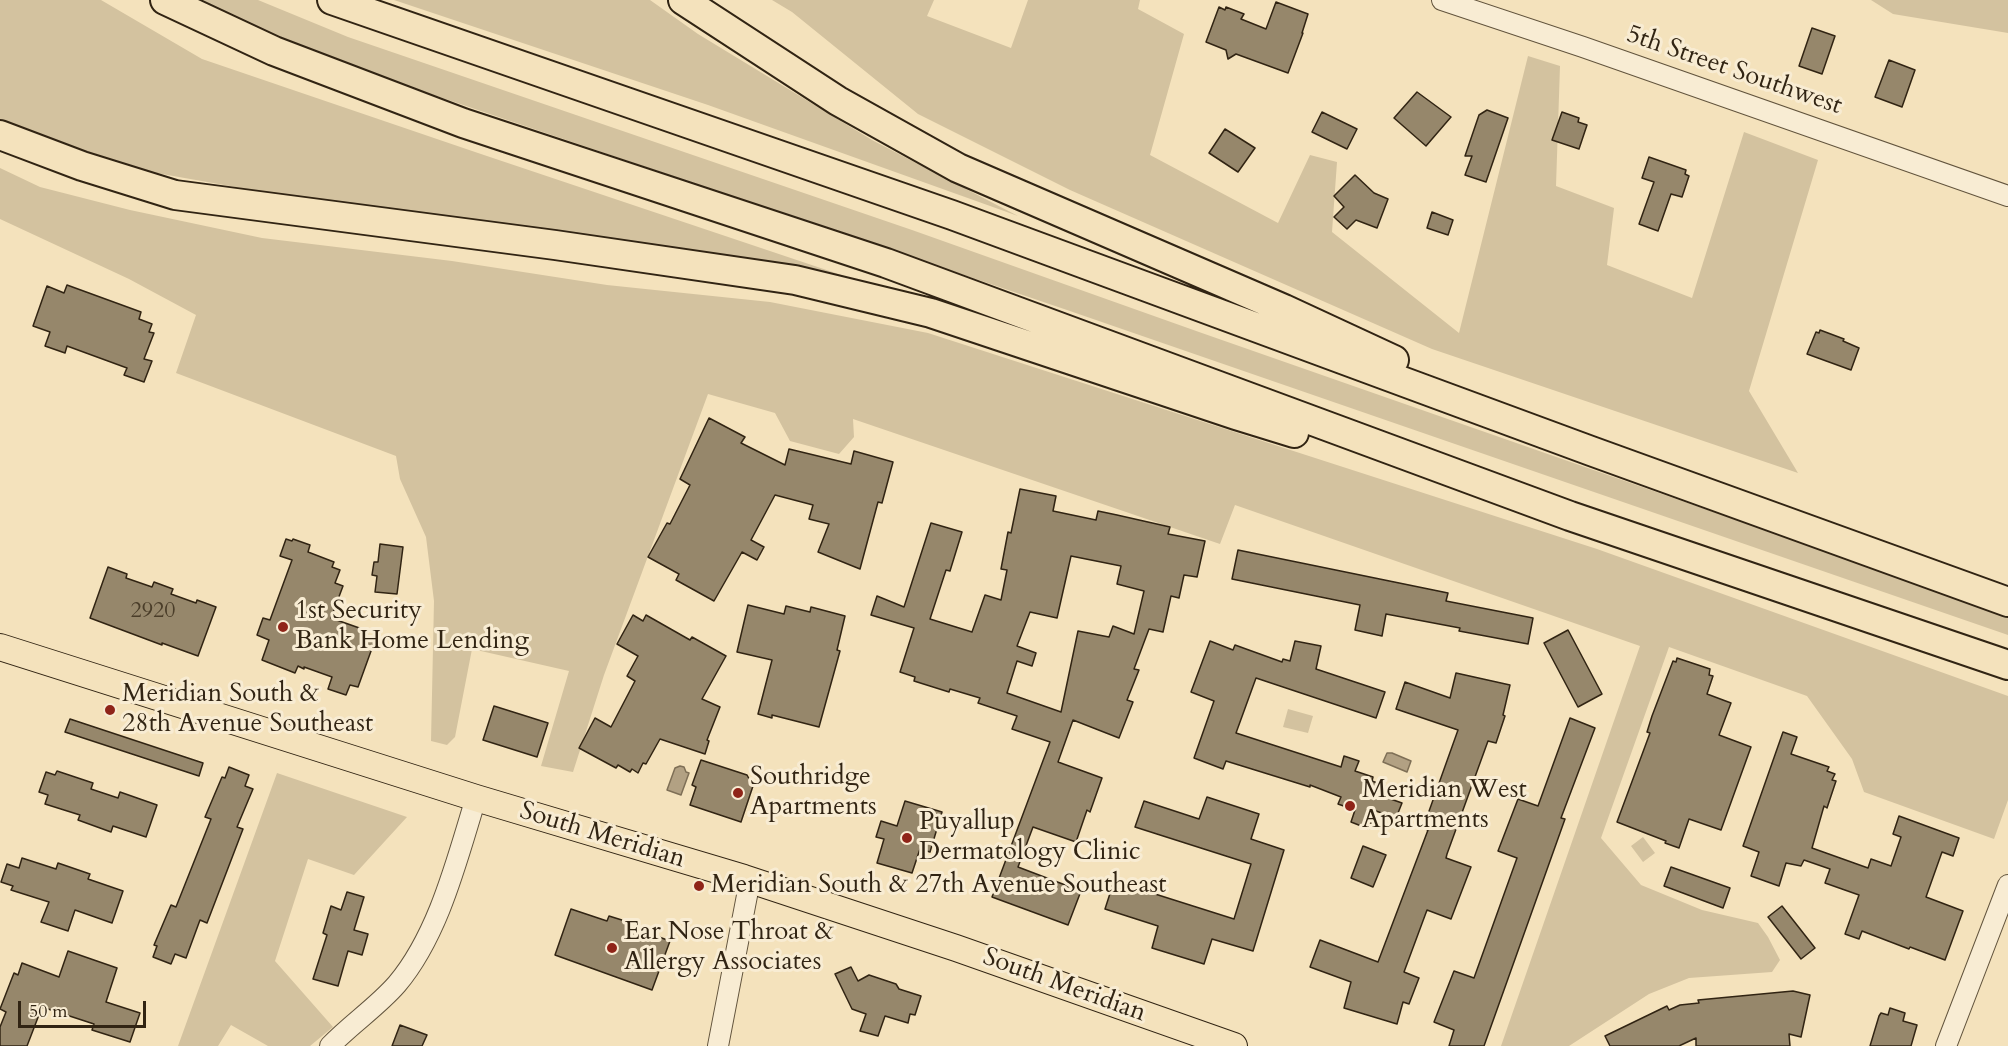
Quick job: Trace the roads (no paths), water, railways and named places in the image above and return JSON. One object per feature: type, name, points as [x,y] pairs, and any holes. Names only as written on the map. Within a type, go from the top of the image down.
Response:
[{"type":"highway","points":[[165,0],[274,51],[463,123],[886,263],[1570,516],[2008,665]]},
{"type":"highway","points":[[332,0],[952,215],[2008,602]]},
{"type":"highway","points":[[683,0],[838,101],[958,168],[1284,309],[1591,451]]},
{"type":"highway","points":[[0,135],[82,166],[175,195],[555,245],[795,280],[931,313],[1236,415],[1570,516]]},
{"type":"main road","name":"South Meridian","points":[[0,647],[476,798],[750,880],[956,948],[1234,1046]]},
{"type":"street","name":"5th Street Southwest","points":[[1442,0],[1583,46],[2008,196]]},
{"type":"street","points":[[330,1046],[387,995],[413,962],[441,904],[476,798]]},
{"type":"street","points":[[718,1046],[750,880]]},
{"type":"street","points":[[1946,1046],[2008,885]]},
{"type":"place","name":"1st Security Bank Home Lending","points":[[283,627]]},
{"type":"place","name":"Meridian South & 28th Avenue Southeast","points":[[110,710]]},
{"type":"place","name":"Southridge Apartments","points":[[738,793]]},
{"type":"place","name":"Meridian West Apartments","points":[[1350,806]]},
{"type":"place","name":"Puyallup Dermatology Clinic","points":[[907,838]]},
{"type":"place","name":"Meridian South & 27th Avenue Southeast","points":[[699,886]]},
{"type":"place","name":"Ear Nose Throat & Allergy Associates","points":[[612,948]]}]
